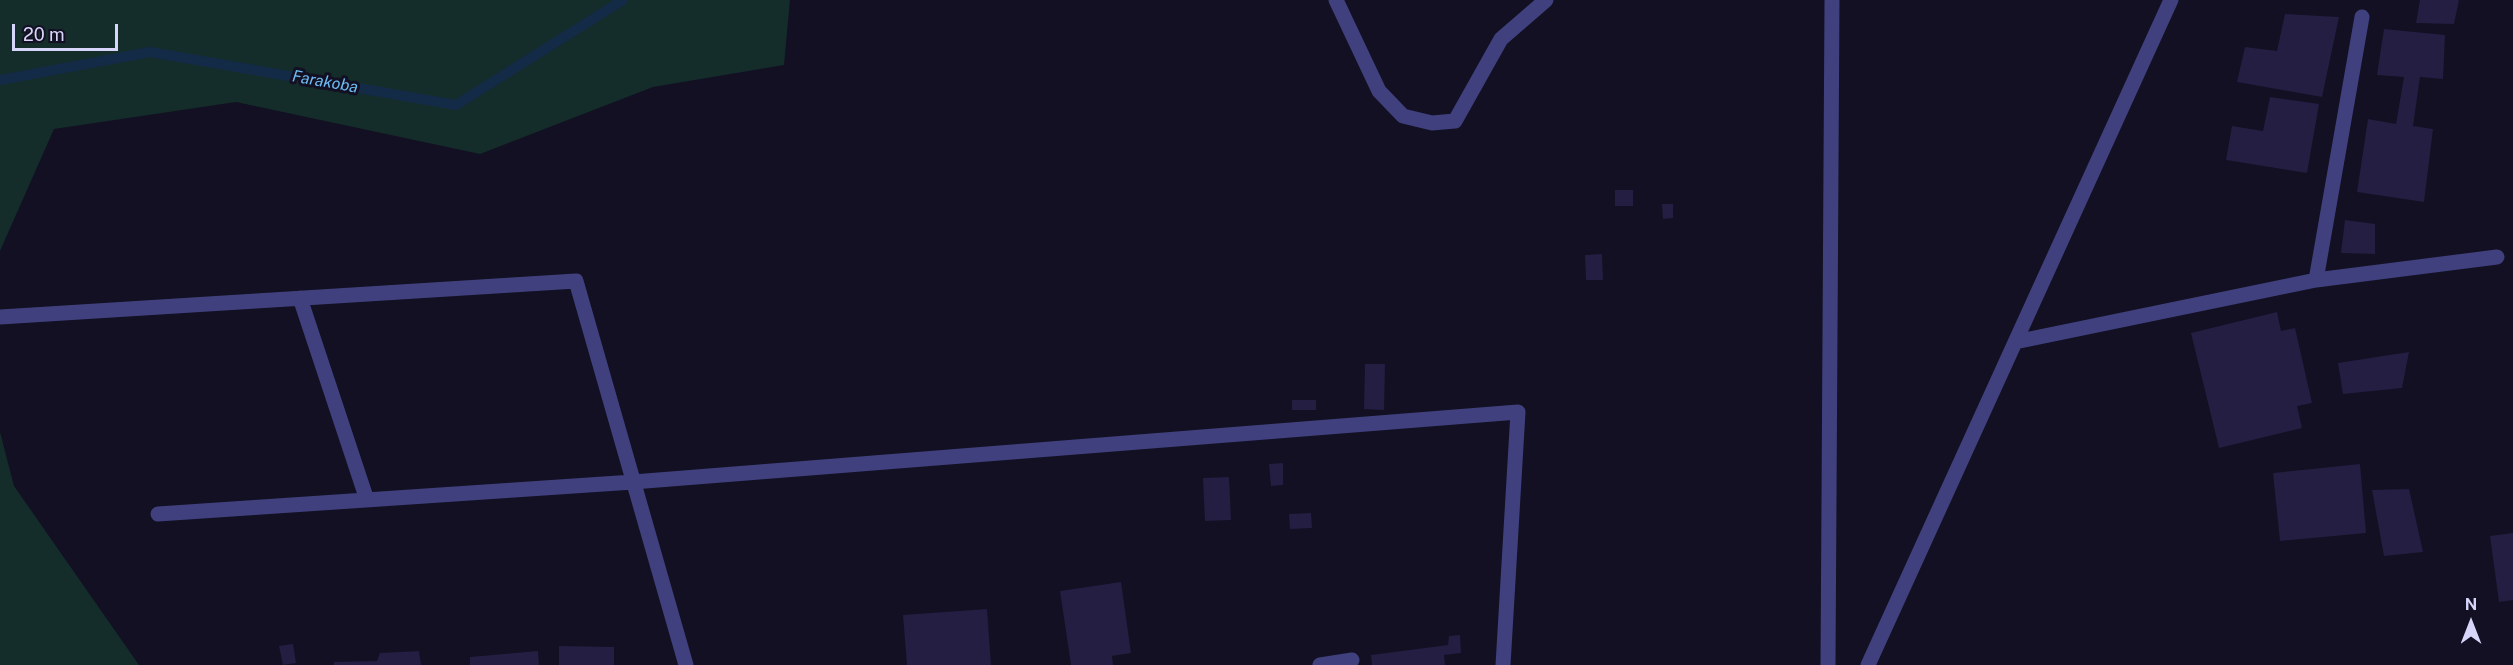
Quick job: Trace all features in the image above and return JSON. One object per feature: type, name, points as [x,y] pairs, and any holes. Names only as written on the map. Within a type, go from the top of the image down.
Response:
[{"type":"street","points":[[1336,0],[1380,91],[1403,116],[1432,123],[1455,121],[1501,39],[1546,0]]},
{"type":"street","points":[[1828,665],[1832,0]]},
{"type":"street","points":[[1868,665],[2170,0]]},
{"type":"street","points":[[2316,280],[2362,17]]},
{"type":"street","points":[[2015,342],[2316,280],[2498,257]]},
{"type":"street","points":[[0,317],[576,281],[686,665]]},
{"type":"street","points":[[300,298],[367,500]]},
{"type":"street","points":[[158,514],[633,482],[1518,412],[1503,665]]},
{"type":"street","points":[[1320,665],[1352,660]]},
{"type":"green space","points":[[0,0],[790,0],[784,65],[653,87],[480,154],[236,102],[54,129],[0,251]]},
{"type":"green space","points":[[0,432],[14,486],[139,665],[0,665]]},
{"type":"building","points":[[2420,0],[2459,0],[2454,24],[2416,23]]},
{"type":"building","points":[[2285,14],[2339,17],[2322,97],[2237,82],[2245,47],[2277,51]]},
{"type":"building","points":[[2384,29],[2445,35],[2443,79],[2420,77],[2413,126],[2433,129],[2424,202],[2357,192],[2368,119],[2396,124],[2404,77],[2377,75]]},
{"type":"building","points":[[2270,97],[2319,104],[2307,173],[2226,160],[2232,126],[2263,131]]},
{"type":"building","points":[[1615,190],[1633,190],[1633,206],[1615,206]]},
{"type":"building","points":[[1662,204],[1673,204],[1673,218],[1663,219]]},
{"type":"building","points":[[2345,220],[2375,224],[2375,254],[2341,253]]},
{"type":"building","points":[[1602,254],[1603,280],[1586,280],[1585,255]]},
{"type":"building","points":[[2277,312],[2281,331],[2295,328],[2312,403],[2297,406],[2302,428],[2219,448],[2191,333]]},
{"type":"building","points":[[2409,352],[2402,388],[2343,394],[2338,363]]},
{"type":"building","points":[[1365,364],[1385,364],[1384,410],[1364,409]]},
{"type":"building","points":[[1292,400],[1316,400],[1316,410],[1292,410]]},
{"type":"building","points":[[1283,463],[1283,485],[1271,486],[1269,464]]},
{"type":"building","points":[[2360,464],[2366,533],[2280,541],[2273,473]]},
{"type":"building","points":[[1229,477],[1231,520],[1205,521],[1203,478]]},
{"type":"building","points":[[2409,489],[2423,552],[2384,556],[2372,490]]},
{"type":"building","points":[[1311,513],[1312,528],[1290,529],[1289,514]]},
{"type":"building","points":[[2513,533],[2513,600],[2499,602],[2490,536]]},
{"type":"building","points":[[1121,582],[1131,653],[1112,656],[1113,665],[1071,665],[1060,591]]},
{"type":"building","points":[[987,609],[991,665],[907,665],[903,615]]},
{"type":"building","points":[[1460,635],[1461,653],[1444,655],[1445,665],[1372,665],[1371,655],[1448,645],[1449,636]]},
{"type":"building","points":[[293,644],[296,663],[283,665],[279,646]]},
{"type":"building","points":[[559,646],[614,647],[614,665],[559,665]]},
{"type":"building","points":[[419,651],[421,665],[334,665],[334,662],[377,661],[380,653]]},
{"type":"building","points":[[538,651],[539,665],[470,665],[470,657]]},
{"type":"waterway","name":"Farakoba","points":[[0,80],[150,52],[456,105],[623,0]]}]
